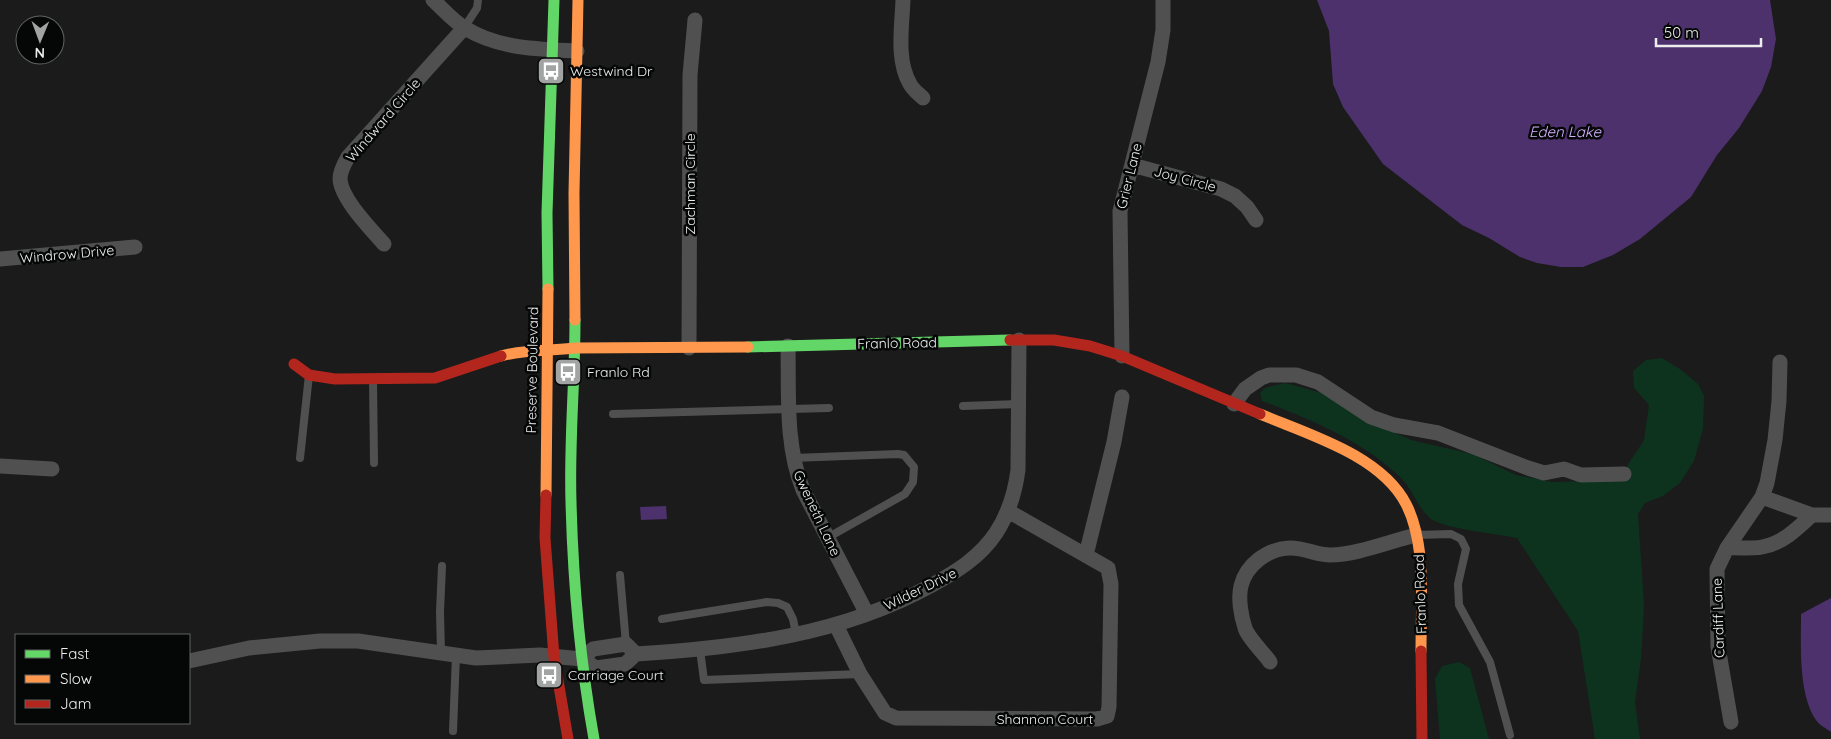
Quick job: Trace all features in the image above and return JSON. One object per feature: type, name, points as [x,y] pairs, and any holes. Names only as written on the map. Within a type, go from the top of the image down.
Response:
[{"type":"street","points":[[433,0],[464,28],[488,39],[516,47],[577,51]]},
{"type":"street","name":"Preserve Boulevard","points":[[554,0],[547,213],[548,351],[545,538],[554,657],[568,739]]},
{"type":"street","points":[[578,0],[574,193],[575,348],[570,501],[574,574],[582,659],[594,739]]},
{"type":"street","points":[[903,0],[901,56],[904,72],[911,86],[923,98]]},
{"type":"street","name":"Grier Lane","points":[[1122,356],[1120,211],[1158,62],[1163,30],[1163,0]]},
{"type":"street","name":"Zachman Circle","points":[[689,348],[690,75],[694,20]]},
{"type":"street","name":"Windward Circle","points":[[384,244],[342,190],[340,179],[343,167],[348,157],[464,28]]},
{"type":"street","name":"Joy Circle","points":[[1132,165],[1221,189],[1235,196],[1247,207],[1256,220]]},
{"type":"street","name":"Windrow Drive","points":[[0,259],[135,248]]},
{"type":"street","name":"Wilder Drive","points":[[582,659],[596,668],[625,664],[631,649],[700,650],[768,640],[836,625],[914,595],[961,569],[995,534],[1008,511],[1015,491],[1018,470],[1020,340]]},
{"type":"street","name":"Franlo Road","points":[[309,375],[335,379],[435,378],[503,355],[525,351],[575,348],[689,348],[1054,340],[1090,346],[1122,356],[1347,451],[1371,464],[1390,482],[1406,504],[1416,535],[1420,557],[1422,739]]},
{"type":"street","name":"Gweneth Lane","points":[[788,346],[790,444],[795,471],[867,614]]},
{"type":"street","name":"Cardiff Lane","points":[[1731,722],[1718,647],[1717,568],[1727,548],[1762,497],[1770,470],[1775,440],[1779,402],[1780,362]]},
{"type":"street","points":[[294,364],[309,375]]},
{"type":"street","points":[[1234,404],[1245,389],[1261,378],[1269,375],[1296,375],[1318,382],[1372,417],[1394,425],[1438,434],[1544,473],[1564,470],[1581,475],[1624,474]]},
{"type":"street","points":[[1086,555],[1114,442],[1122,396]]},
{"type":"street","points":[[0,466],[52,469]]},
{"type":"street","points":[[1762,497],[1812,516],[1831,515]]},
{"type":"street","name":"Shannon Court","points":[[836,625],[860,674],[885,713],[896,718],[1098,719],[1107,716],[1109,707],[1111,584],[1108,568],[1008,511]]},
{"type":"street","points":[[1727,548],[1764,547],[1775,544],[1812,516]]},
{"type":"street","points":[[1270,662],[1245,630],[1240,604],[1241,587],[1247,572],[1259,559],[1273,551],[1290,548],[1330,555],[1416,535]]},
{"type":"street","points":[[190,661],[249,648],[320,641],[358,641],[476,658],[540,655],[582,659]]},
{"type":"lane","points":[[464,28],[477,8],[478,0]]},
{"type":"lane","points":[[300,458],[309,375]]},
{"type":"lane","points":[[373,378],[374,463]]},
{"type":"lane","points":[[963,406],[1019,404]]},
{"type":"lane","points":[[613,414],[829,408]]},
{"type":"lane","points":[[793,458],[898,454],[904,455],[914,467],[913,482],[906,494],[828,538]]},
{"type":"lane","points":[[1416,535],[1451,534],[1462,539],[1466,550],[1458,584],[1459,605],[1490,662],[1510,735]]},
{"type":"lane","points":[[442,566],[440,612],[448,654],[453,731]]},
{"type":"lane","points":[[620,575],[631,649]]},
{"type":"lane","points":[[662,619],[767,602],[778,603],[787,607],[793,620],[796,634]]},
{"type":"lane","points":[[700,650],[704,680],[860,674]]},
{"type":"green space","points":[[1662,358],[1680,369],[1698,384],[1704,396],[1703,429],[1694,461],[1680,483],[1663,496],[1645,503],[1638,514],[1644,606],[1641,659],[1635,702],[1640,739],[1595,739],[1578,631],[1517,538],[1438,523],[1426,515],[1402,479],[1372,454],[1336,433],[1262,401],[1260,393],[1265,388],[1285,383],[1322,393],[1362,418],[1411,440],[1472,454],[1516,475],[1552,482],[1627,480],[1627,466],[1644,440],[1649,405],[1634,388],[1633,371],[1646,360]]},
{"type":"green space","points":[[1459,662],[1470,668],[1489,739],[1440,739],[1435,679],[1442,666]]},
{"type":"water","name":"Eden Lake","points":[[1317,0],[1770,0],[1776,39],[1771,67],[1762,91],[1739,128],[1717,155],[1691,197],[1640,239],[1613,255],[1583,267],[1561,267],[1537,263],[1520,257],[1489,238],[1462,225],[1383,164],[1343,107],[1333,84],[1329,31]]},
{"type":"water","points":[[666,506],[667,519],[641,520],[640,507]]},
{"type":"water","points":[[1831,598],[1831,732],[1816,720],[1806,697],[1802,669],[1801,614]]},
{"type":"traffic: fast","points":[[548,289],[547,213],[554,0]]},
{"type":"traffic: fast","points":[[575,320],[571,457],[572,532],[581,651],[594,739]]},
{"type":"traffic: fast","points":[[748,347],[1010,340]]},
{"type":"traffic: slow","points":[[575,320],[574,193],[578,0]]},
{"type":"traffic: slow","points":[[546,495],[548,289]]},
{"type":"traffic: slow","points":[[501,356],[528,351],[575,348],[748,347]]},
{"type":"traffic: slow","points":[[1260,414],[1320,438],[1361,459],[1379,472],[1394,487],[1406,504],[1413,523],[1420,556],[1421,651]]},
{"type":"traffic: jam","points":[[1010,340],[1054,340],[1090,346],[1122,356],[1260,414]]},
{"type":"traffic: jam","points":[[294,364],[309,375],[335,379],[435,378],[501,356]]},
{"type":"traffic: jam","points":[[546,495],[545,538],[554,657],[568,739]]},
{"type":"traffic: jam","points":[[1421,651],[1422,739]]},
{"type":"place","name":"Westwind Dr","points":[[551,71]]},
{"type":"place","name":"Franlo Rd","points":[[568,372]]},
{"type":"place","name":"Carriage Court","points":[[549,675]]}]
